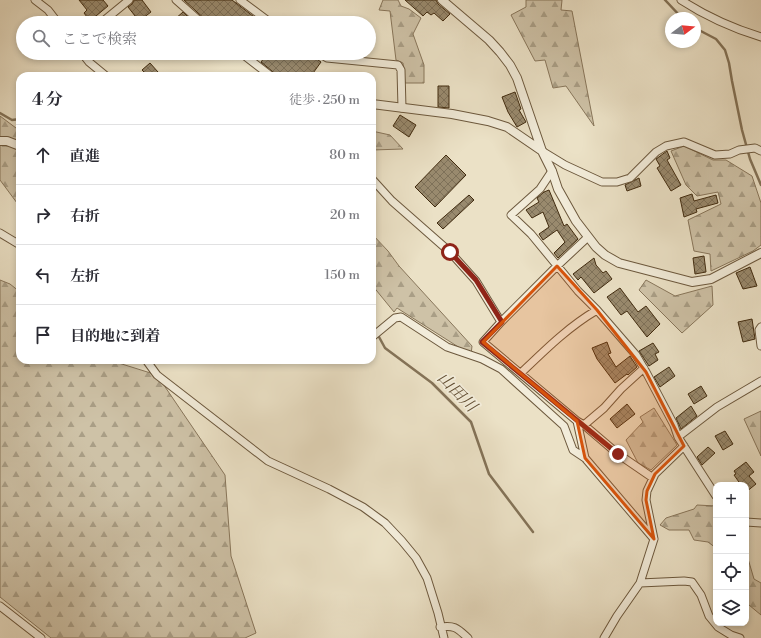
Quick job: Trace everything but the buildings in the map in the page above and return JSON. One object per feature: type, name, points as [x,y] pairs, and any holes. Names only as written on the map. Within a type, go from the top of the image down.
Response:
[{"type":"street","points":[[35,0],[48,10],[53,16]]},
{"type":"street","points":[[110,16],[129,0]]},
{"type":"street","points":[[176,0],[194,16]]},
{"type":"street","points":[[240,0],[262,16]]},
{"type":"street","points":[[442,0],[489,40],[510,65],[517,78],[542,151],[552,170],[558,189],[576,221],[596,247],[605,255],[619,263],[692,282],[711,279],[761,253]]},
{"type":"street","points":[[681,0],[697,10],[735,29],[761,37]]},
{"type":"street","points":[[87,60],[101,72]]},
{"type":"street","points":[[250,60],[266,72]]},
{"type":"street","points":[[347,60],[398,65],[401,70],[402,108]]},
{"type":"street","points":[[376,105],[471,117],[508,127],[564,165],[602,182],[617,182],[630,178],[656,152],[666,146],[684,142],[715,156],[755,148],[761,151]]},
{"type":"street","points":[[0,141],[7,141],[16,144]]},
{"type":"street","points":[[552,170],[540,189],[511,215],[531,234],[578,291],[597,310],[636,355],[674,425],[678,437],[713,491]]},
{"type":"street","points":[[376,183],[392,201],[450,252],[476,280],[502,322]]},
{"type":"street","points":[[0,233],[16,243]]},
{"type":"street","points":[[588,237],[557,266],[482,342],[618,454],[653,478]]},
{"type":"street","points":[[520,373],[579,321],[597,310]]},
{"type":"street","points":[[376,334],[395,318],[401,317],[447,347],[482,359],[501,369],[564,426],[573,450],[584,458],[654,539]]},
{"type":"street","points":[[761,327],[759,330],[761,346]]},
{"type":"street","points":[[149,364],[157,375],[268,461],[329,489],[363,507],[385,523],[416,558],[427,578],[444,638]]},
{"type":"street","points":[[584,425],[604,408],[621,389],[644,368]]},
{"type":"street","points":[[678,437],[717,407],[761,381]]},
{"type":"street","points":[[577,421],[584,458]]},
{"type":"street","points":[[604,638],[640,583],[654,539],[646,500],[647,491],[655,474],[684,446]]},
{"type":"street","points":[[749,522],[761,524]]},
{"type":"street","points":[[640,583],[684,580],[692,582],[701,595],[710,616],[718,627],[731,635],[740,638]]},
{"type":"street","points":[[0,606],[42,638]]},
{"type":"street","points":[[440,627],[451,626],[461,631],[468,638]]},
{"type":"highlighted area","points":[[557,266],[597,310],[646,372],[684,446],[655,474],[647,491],[646,500],[654,539],[585,458],[577,421],[483,342]]},
{"type":"green space","points":[[383,0],[398,0],[401,6],[409,9],[421,18],[413,34],[424,65],[424,83],[405,83],[403,63],[396,60],[390,11],[379,10]]},
{"type":"green space","points":[[526,0],[562,0],[561,10],[572,11],[594,126],[566,86],[553,88],[545,60],[535,61],[511,15],[526,7]]},
{"type":"green space","points":[[0,116],[16,128],[16,202],[0,180]]},
{"type":"green space","points":[[376,132],[390,135],[403,149],[376,150]]},
{"type":"green space","points":[[684,146],[713,160],[726,160],[752,176],[761,203],[761,245],[753,251],[711,271],[710,254],[694,251],[688,220],[721,204],[718,192],[697,196],[686,185],[671,151]]},
{"type":"green space","points":[[376,238],[399,266],[472,346],[471,355],[397,308],[394,312],[376,290]]},
{"type":"green space","points":[[0,280],[10,284],[16,289],[16,364],[122,364],[157,375],[225,475],[231,556],[256,633],[245,638],[51,638],[0,597]]},
{"type":"green space","points":[[646,280],[675,296],[712,286],[713,305],[682,333],[639,290]]},
{"type":"green space","points":[[654,408],[677,445],[651,470],[638,463],[626,440],[643,422],[640,417]]},
{"type":"green space","points":[[761,411],[761,456],[744,419]]},
{"type":"green space","points":[[697,505],[713,506],[713,546],[708,542],[694,540],[689,530],[669,530],[660,525],[666,518],[694,509]]},
{"type":"green space","points":[[749,562],[754,579],[761,583],[761,615],[749,605]]},
{"type":"waterway","points":[[665,0],[676,12]]},
{"type":"waterway","points":[[701,31],[716,39],[725,50],[729,63],[742,130],[750,159],[761,185]]},
{"type":"waterway","name":"山田川","points":[[0,113],[12,120],[16,120]]},
{"type":"waterway","name":"山田川","points":[[376,331],[385,348],[432,383],[471,422],[489,474],[533,532]]},
{"type":"route","points":[[450,252],[476,280],[502,322],[482,342],[618,454]]}]
